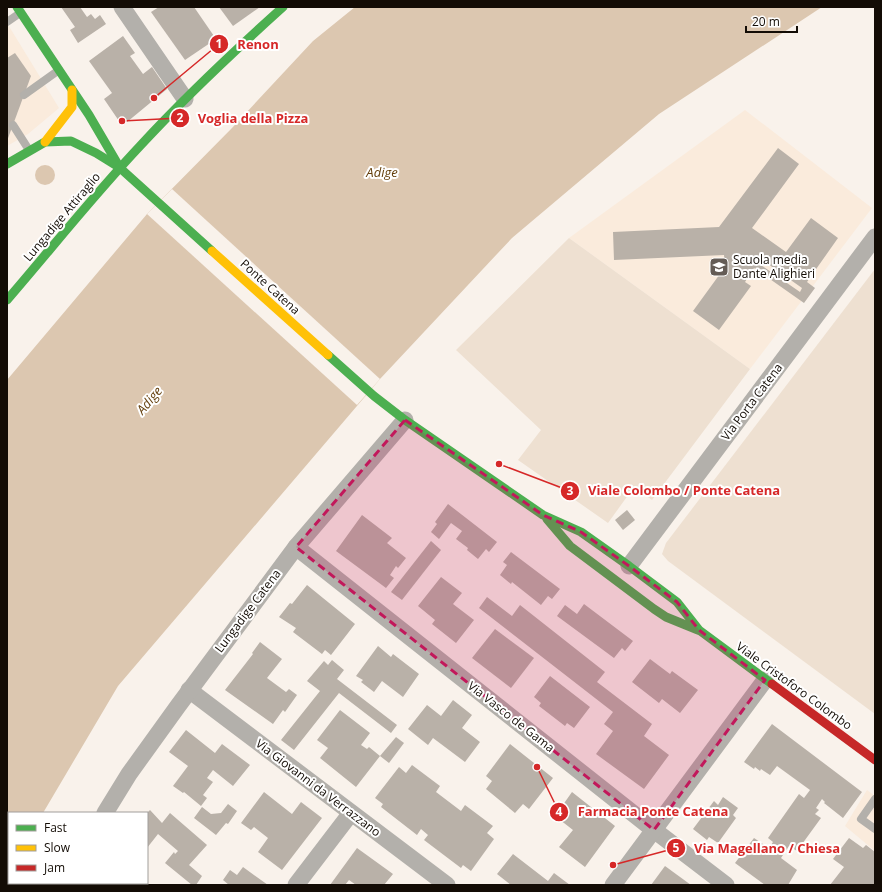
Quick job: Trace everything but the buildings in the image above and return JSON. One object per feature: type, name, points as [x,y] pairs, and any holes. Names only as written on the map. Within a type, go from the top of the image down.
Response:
[{"type":"street","points":[[122,7],[185,99]]},
{"type":"street","name":"Lungadige Attiraglio","points":[[7,300],[120,168],[229,55],[283,7]]},
{"type":"street","points":[[19,10],[89,115],[120,168]]},
{"type":"street","points":[[7,164],[45,142],[72,107],[72,90]]},
{"type":"street","points":[[45,142],[71,141],[96,153],[120,168]]},
{"type":"street","name":"Ponte Catena","points":[[120,168],[374,396]]},
{"type":"street","name":"Via Porta Catena","points":[[629,566],[875,237]]},
{"type":"street","name":"Viale Cristoforo Colombo","points":[[374,396],[405,420],[543,515],[581,532],[629,566],[677,602],[699,630],[875,760]]},
{"type":"street","name":"Lungadige Catena","points":[[106,812],[129,774],[189,690],[296,547],[405,420]]},
{"type":"street","name":"Viale Cristoforo Colombo","points":[[543,515],[570,546],[654,609],[666,617],[699,630]]},
{"type":"street","name":"Via Vasco de Gama","points":[[296,547],[654,830],[726,885]]},
{"type":"street","points":[[613,885],[766,680]]},
{"type":"street","name":"Via Giovanni da Verrazzano","points":[[189,690],[447,885]]},
{"type":"street","points":[[296,885],[351,813]]},
{"type":"lane","points":[[7,22],[19,10]]},
{"type":"lane","points":[[24,95],[59,70]]},
{"type":"lane","points":[[13,125],[30,150]]},
{"type":"lane","points":[[875,799],[861,819],[875,829]]},
{"type":"highlighted area","points":[[405,420],[543,515],[581,532],[629,566],[677,602],[699,630],[765,680],[654,830],[296,547]]},
{"type":"shaded area","points":[[7,23],[59,108],[28,134],[7,146]]},
{"type":"shaded area","name":"Scuola media Dante Alighieri","points":[[745,110],[872,208],[750,369],[569,238]]},
{"type":"shaded area","points":[[569,238],[750,369],[652,500],[634,487],[608,523],[518,460],[541,430],[456,350]]},
{"type":"shaded area","points":[[875,269],[875,714],[668,561],[662,554],[666,543]]},
{"type":"shaded area","points":[[867,790],[875,796],[875,851],[845,826]]},
{"type":"water","name":"Adige","points":[[355,7],[822,7],[659,114],[512,238],[380,379],[118,686],[44,812],[8,812],[7,874],[7,380],[147,214],[232,128],[313,41]]},
{"type":"water","points":[[45,165],[52,168],[55,175],[52,182],[45,185],[38,182],[35,175],[38,168]]},
{"type":"pier","points":[[172,189],[380,379],[357,405],[147,214]]},
{"type":"traffic: fast","points":[[17,7],[89,115],[120,168],[212,251]]},
{"type":"traffic: fast","points":[[7,300],[106,184],[157,128],[210,75],[283,7]]},
{"type":"traffic: fast","points":[[7,164],[45,142],[71,141],[96,153],[117,166]]},
{"type":"traffic: fast","points":[[328,355],[374,396],[405,420],[543,515],[581,532],[629,566],[677,602],[699,630],[772,684]]},
{"type":"traffic: fast","points":[[547,519],[570,546],[654,609],[666,617],[698,630]]},
{"type":"traffic: slow","points":[[45,142],[72,107],[72,90]]},
{"type":"traffic: slow","points":[[212,251],[328,355]]},
{"type":"traffic: jam","points":[[772,684],[875,760]]},
{"type":"place","name":"Renon","points":[[154,98]]},
{"type":"place","name":"Voglia della Pizza","points":[[122,121]]},
{"type":"place","name":"Scuola media Dante Alighieri","points":[[719,267]]},
{"type":"place","name":"Viale Colombo / Ponte Catena","points":[[499,464]]},
{"type":"place","name":"Farmacia Ponte Catena","points":[[537,767]]},
{"type":"place","name":"Via Magellano / Chiesa","points":[[613,865]]}]
